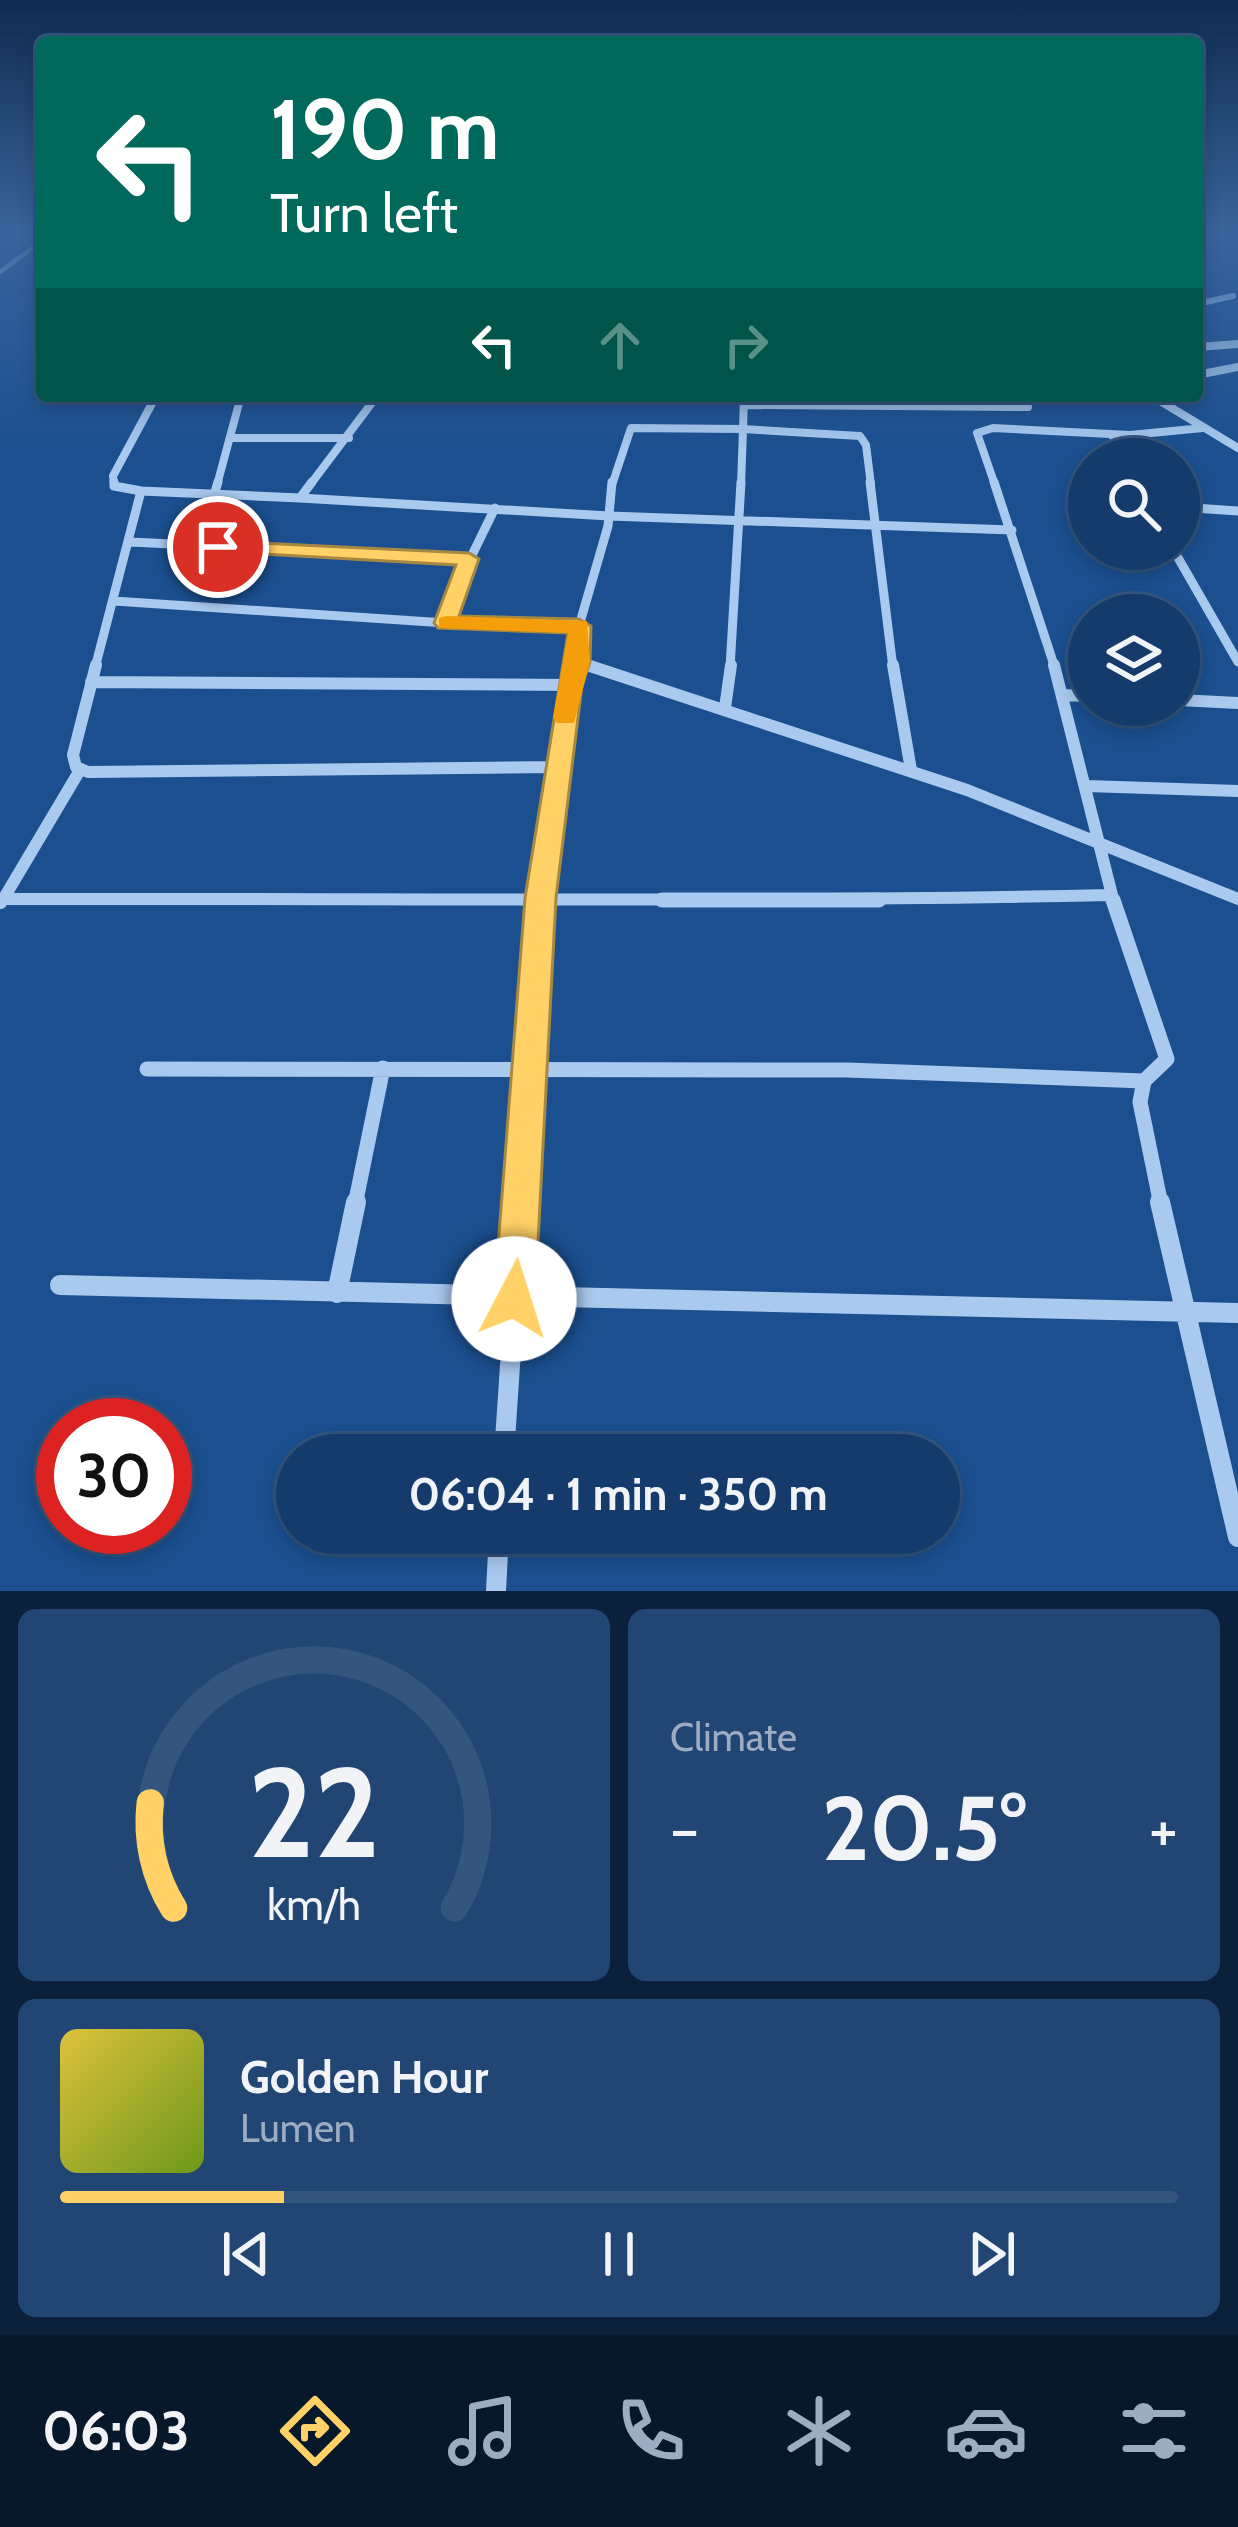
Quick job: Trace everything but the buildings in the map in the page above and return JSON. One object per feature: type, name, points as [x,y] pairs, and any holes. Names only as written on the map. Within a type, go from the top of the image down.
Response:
[{"type":"street","points":[[1203,346],[1238,344]]},
{"type":"street","points":[[1203,374],[1238,367]]},
{"type":"street","points":[[152,402],[113,476],[114,486],[609,516],[1012,530]]},
{"type":"street","points":[[215,493],[239,402]]},
{"type":"street","points":[[301,498],[372,402]]},
{"type":"street","points":[[725,708],[736,623],[744,402]]},
{"type":"street","points":[[879,402],[1028,407]]},
{"type":"street","points":[[1162,402],[1238,448]]},
{"type":"street","points":[[505,1434],[541,898],[570,685],[578,662],[579,626],[609,516],[612,481],[631,428],[743,429],[863,438],[911,770]]},
{"type":"street","points":[[1203,428],[1112,435],[993,428],[977,433],[1064,695],[1111,895],[1165,1050],[1167,1059],[1144,1082],[1140,1102],[1183,1313],[1238,1537]]},
{"type":"street","points":[[230,438],[349,438]]},
{"type":"street","points":[[80,770],[73,755],[141,491]]},
{"type":"street","points":[[446,623],[469,559],[495,508]]},
{"type":"street","points":[[1200,508],[1238,511]]},
{"type":"street","points":[[130,542],[469,559]]},
{"type":"street","points":[[1185,570],[1238,662]]},
{"type":"street","points":[[114,601],[446,623],[579,626]]},
{"type":"street","points":[[578,662],[911,770],[1238,898]]},
{"type":"street","points":[[91,682],[570,685]]},
{"type":"street","points":[[1064,695],[1068,695]]},
{"type":"street","points":[[1200,701],[1238,703]]},
{"type":"street","points":[[80,770],[559,767]]},
{"type":"street","points":[[2,902],[80,770]]},
{"type":"street","points":[[1087,786],[1238,791]]},
{"type":"street","points":[[2,902],[541,898],[761,903],[1111,895]]},
{"type":"street","points":[[338,1293],[383,1068]]},
{"type":"street","points":[[147,1069],[847,1070],[1144,1082]]},
{"type":"street","points":[[60,1286],[1238,1313]]},
{"type":"street","points":[[496,1591],[499,1554]]},
{"type":"slow traffic","points":[[447,623],[579,626],[578,662],[565,718]]},
{"type":"route","points":[[218,547],[469,559],[446,623],[579,626],[578,662],[570,685],[541,898],[514,1299]]}]
